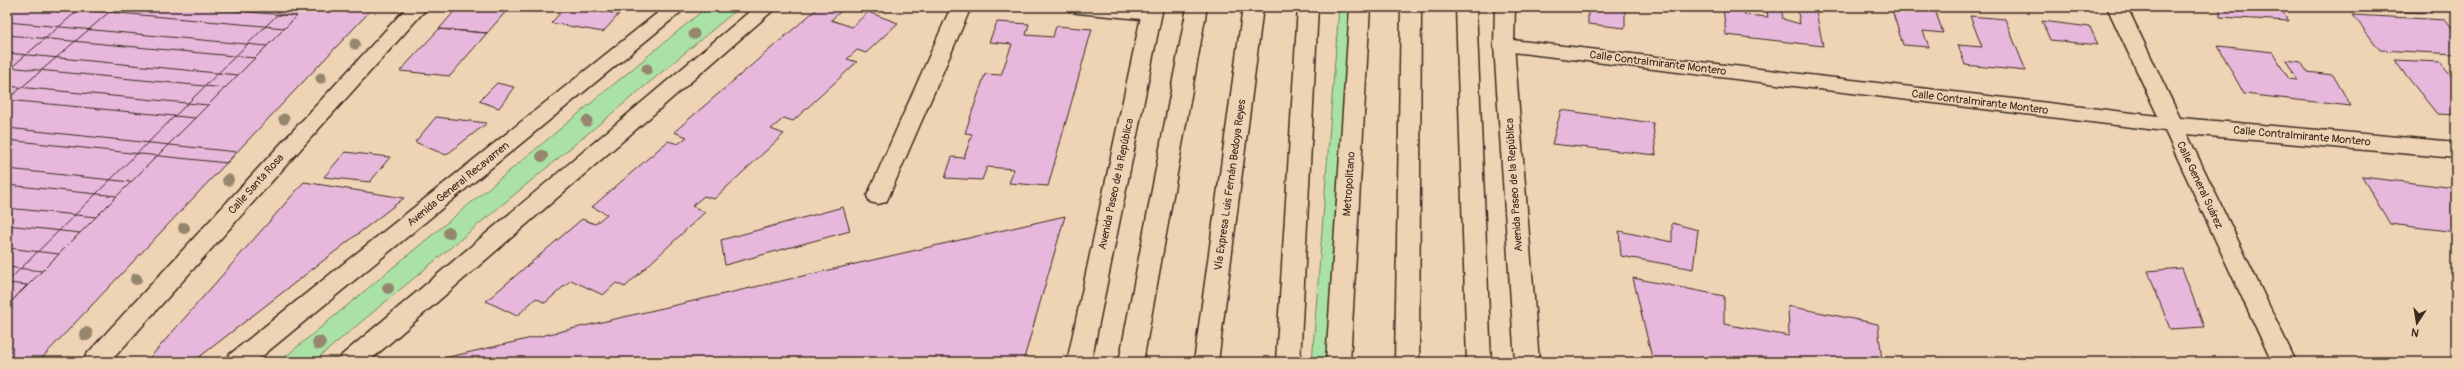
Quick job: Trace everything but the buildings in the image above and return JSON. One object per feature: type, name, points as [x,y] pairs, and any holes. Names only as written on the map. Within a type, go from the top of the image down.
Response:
[{"type":"main road","name":"Calle Santa Rosa","points":[[95,362],[418,7]]},
{"type":"main road","name":"Avenida General Recavarren","points":[[238,362],[677,7]]},
{"type":"main road","points":[[351,362],[766,7]]},
{"type":"main road","points":[[878,196],[961,7]]},
{"type":"main road","points":[[1077,7],[1152,10]]},
{"type":"main road","points":[[1131,362],[1197,7]]},
{"type":"main road","name":"Vía Expresa Luis Fernán Bedoya Reyes","points":[[1206,362],[1253,7]]},
{"type":"main road","points":[[1288,362],[1308,7]]},
{"type":"main road","name":"Metropolitano","points":[[1338,362],[1360,7]]},
{"type":"main road","points":[[1407,362],[1411,7]]},
{"type":"main road","points":[[1466,7],[1479,362]]},
{"type":"main road","name":"Avenida Paseo de la República","points":[[1505,7],[1504,45],[1527,362]]},
{"type":"main road","name":"Calle General Suárez","points":[[2117,7],[2284,362]]},
{"type":"main road","name":"Avenida Paseo de la República","points":[[1079,362],[1152,10]]},
{"type":"main road","name":"Calle Contralmirante Montero","points":[[1504,45],[2172,125],[2456,150]]},
{"type":"green space","points":[[707,7],[740,7],[313,362],[279,362]]},
{"type":"green space","points":[[1339,7],[1361,7],[1339,362],[1312,362]]}]
